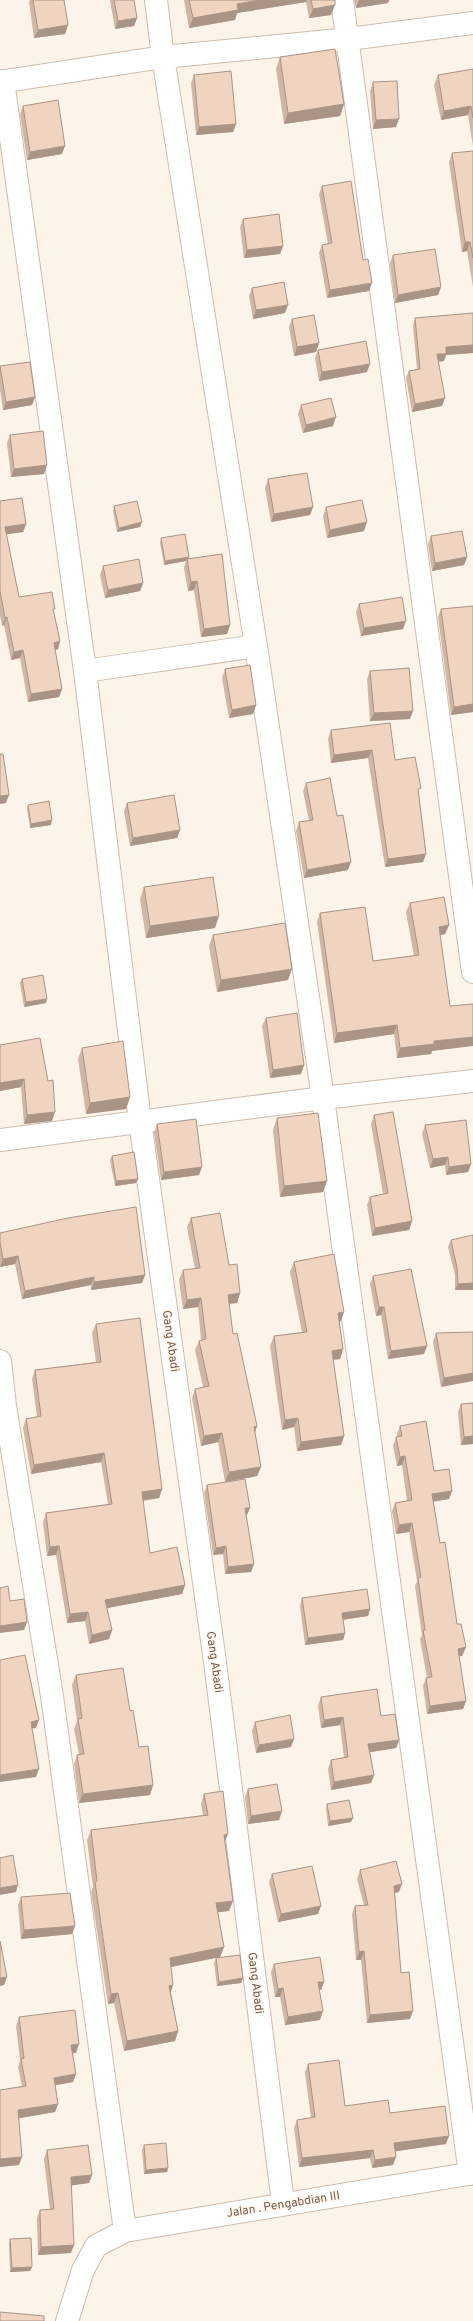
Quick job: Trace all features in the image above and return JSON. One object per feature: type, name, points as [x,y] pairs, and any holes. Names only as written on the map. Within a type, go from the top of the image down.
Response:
[{"type":"street","points":[[156,0],[163,57],[256,646],[323,1098],[471,2174]]},
{"type":"street","points":[[342,0],[473,972]]},
{"type":"street","points":[[2,82],[163,57],[348,40],[473,23]]},
{"type":"street","name":"Gang Abadi","points":[[2,82],[85,671],[140,1121],[215,1662],[283,2203]]},
{"type":"street","points":[[85,671],[256,646]]},
{"type":"street","points":[[0,1140],[323,1098],[473,1081]]},
{"type":"street","points":[[0,1361],[4,1406],[52,1696],[125,2231]]},
{"type":"street","name":"Jalan . Pengabdian III","points":[[66,2321],[83,2270],[96,2246],[125,2231],[283,2203],[471,2174]]},
{"type":"building","points":[[33,0],[64,0],[68,25],[38,30]]},
{"type":"building","points":[[114,0],[134,0],[137,18],[118,21]]},
{"type":"building","points":[[189,0],[260,0],[237,4],[238,10],[193,18]]},
{"type":"building","points":[[311,0],[335,0],[335,5],[313,9]]},
{"type":"building","points":[[335,49],[344,104],[288,113],[280,57]]},
{"type":"building","points":[[473,69],[473,118],[471,106],[444,111],[438,75]]},
{"type":"building","points":[[231,71],[236,124],[199,127],[194,75]]},
{"type":"building","points":[[397,81],[399,119],[376,120],[373,82]]},
{"type":"building","points":[[58,100],[65,146],[30,152],[23,106]]},
{"type":"building","points":[[473,151],[473,258],[470,242],[465,242],[452,153]]},
{"type":"building","points":[[351,181],[363,260],[368,259],[372,283],[330,290],[322,245],[332,243],[322,186]]},
{"type":"building","points":[[279,214],[283,246],[247,250],[243,219]]},
{"type":"building","points":[[435,249],[441,287],[398,295],[393,255]]},
{"type":"building","points":[[284,282],[288,305],[256,310],[252,288]]},
{"type":"building","points":[[473,313],[473,345],[446,347],[446,354],[437,354],[445,398],[415,404],[409,371],[420,369],[415,318]]},
{"type":"building","points":[[314,315],[319,343],[297,347],[292,319]]},
{"type":"building","points":[[366,341],[370,364],[322,372],[318,350]]},
{"type":"building","points":[[30,362],[35,397],[6,402],[0,366]]},
{"type":"building","points":[[331,398],[336,417],[306,425],[301,405]]},
{"type":"building","points":[[43,431],[47,465],[14,469],[10,435]]},
{"type":"building","points":[[307,473],[313,507],[274,514],[268,479]]},
{"type":"building","points":[[22,498],[26,524],[5,527],[19,597],[52,592],[55,609],[53,609],[60,641],[54,643],[62,689],[31,694],[23,650],[14,652],[0,591],[0,501]]},
{"type":"building","points":[[362,500],[367,522],[330,530],[326,507]]},
{"type":"building","points":[[137,501],[142,522],[119,528],[114,506]]},
{"type":"building","points":[[462,531],[467,557],[435,563],[431,536]]},
{"type":"building","points":[[185,534],[189,557],[165,561],[161,538]]},
{"type":"building","points":[[222,554],[230,625],[204,629],[197,581],[191,582],[187,559]]},
{"type":"building","points":[[139,559],[143,583],[108,590],[103,566]]},
{"type":"building","points":[[402,597],[406,621],[364,628],[359,604]]},
{"type":"building","points":[[473,606],[473,704],[454,707],[441,609]]},
{"type":"building","points":[[250,665],[256,705],[232,710],[225,669]]},
{"type":"building","points":[[409,668],[413,711],[374,713],[370,671]]},
{"type":"building","points":[[390,723],[395,760],[415,757],[421,788],[418,789],[426,854],[388,859],[372,750],[334,755],[331,730]]},
{"type":"building","points":[[0,754],[3,754],[9,795],[0,796]]},
{"type":"building","points":[[330,778],[337,816],[343,815],[351,862],[307,870],[299,822],[313,820],[306,783]]},
{"type":"building","points":[[174,795],[180,830],[133,838],[127,803]]},
{"type":"building","points":[[49,801],[52,820],[31,824],[28,805]]},
{"type":"building","points":[[213,877],[219,916],[150,926],[144,887]]},
{"type":"building","points":[[444,897],[449,925],[439,927],[450,1006],[473,1004],[473,1037],[434,1041],[434,1044],[400,1048],[397,1025],[337,1033],[320,913],[365,907],[373,961],[419,955],[410,903]]},
{"type":"building","points":[[285,923],[292,969],[221,980],[213,935]]},
{"type":"building","points":[[43,975],[47,999],[26,1002],[22,979]]},
{"type":"building","points":[[297,1013],[304,1065],[273,1070],[266,1018]]},
{"type":"building","points":[[40,1038],[48,1081],[53,1080],[55,1112],[27,1115],[24,1079],[0,1083],[0,1045]]},
{"type":"building","points":[[123,1041],[130,1097],[90,1103],[82,1048]]},
{"type":"building","points":[[393,1112],[412,1221],[375,1228],[370,1197],[388,1193],[374,1115]]},
{"type":"building","points":[[318,1113],[327,1181],[284,1186],[277,1118]]},
{"type":"building","points":[[196,1119],[202,1167],[164,1172],[157,1124]]},
{"type":"building","points":[[466,1120],[471,1164],[449,1167],[448,1157],[433,1159],[425,1125]]},
{"type":"building","points":[[134,1152],[138,1179],[116,1181],[112,1156]]},
{"type":"building","points":[[136,1207],[145,1275],[94,1282],[94,1277],[25,1291],[18,1256],[3,1259],[0,1233],[68,1218]]},
{"type":"building","points":[[220,1213],[229,1265],[237,1264],[240,1293],[228,1295],[233,1334],[237,1333],[257,1426],[254,1427],[261,1467],[229,1472],[222,1433],[204,1436],[195,1389],[209,1386],[199,1341],[206,1339],[201,1298],[187,1300],[183,1270],[200,1268],[191,1218]]},
{"type":"building","points":[[473,1235],[473,1283],[458,1284],[457,1268],[451,1240]]},
{"type":"building","points":[[334,1254],[344,1312],[338,1313],[343,1349],[332,1351],[344,1436],[301,1442],[298,1418],[285,1420],[274,1336],[307,1332],[294,1262]]},
{"type":"building","points":[[411,1269],[427,1346],[391,1351],[384,1307],[379,1307],[373,1276]]},
{"type":"building","points":[[140,1318],[162,1489],[142,1492],[150,1553],[177,1547],[185,1585],[105,1600],[112,1630],[92,1635],[88,1612],[70,1614],[59,1546],[50,1547],[46,1513],[112,1504],[104,1453],[34,1465],[26,1419],[41,1416],[35,1370],[101,1362],[96,1324]]},
{"type":"building","points":[[473,1332],[473,1373],[444,1378],[436,1333]]},
{"type":"building","points":[[473,1403],[473,1436],[464,1437],[461,1404]]},
{"type":"building","points":[[426,1421],[434,1471],[449,1469],[452,1491],[432,1494],[440,1543],[445,1542],[457,1624],[461,1624],[466,1647],[458,1649],[466,1701],[430,1706],[426,1678],[432,1677],[423,1630],[425,1630],[418,1578],[421,1577],[412,1523],[399,1525],[395,1503],[412,1500],[405,1456],[400,1457],[396,1437],[402,1436],[400,1426]]},
{"type":"building","points":[[245,1479],[250,1508],[245,1508],[254,1564],[228,1567],[226,1546],[216,1548],[207,1485]]},
{"type":"building","points":[[8,1586],[10,1601],[24,1599],[27,1622],[0,1626],[0,1588]]},
{"type":"building","points":[[367,1589],[370,1609],[342,1613],[345,1633],[308,1638],[302,1598]]},
{"type":"building","points":[[25,1655],[39,1720],[31,1722],[39,1769],[0,1775],[0,1660]]},
{"type":"building","points":[[123,1668],[130,1711],[133,1710],[139,1747],[148,1746],[153,1785],[83,1794],[77,1755],[84,1754],[78,1719],[82,1718],[76,1675]]},
{"type":"building","points":[[377,1689],[381,1716],[395,1714],[399,1740],[368,1744],[374,1775],[334,1782],[331,1760],[348,1757],[343,1717],[324,1720],[321,1697]]},
{"type":"building","points":[[290,1715],[294,1739],[259,1745],[255,1722]]},
{"type":"building","points":[[277,1784],[282,1811],[251,1816],[248,1789]]},
{"type":"building","points":[[223,1791],[228,1834],[224,1835],[233,1901],[216,1903],[224,1947],[170,1958],[173,1985],[169,1986],[178,2031],[127,2041],[118,1993],[111,1994],[95,1882],[97,1881],[91,1830],[208,1815],[204,1794]]},
{"type":"building","points":[[349,1800],[353,1818],[330,1821],[327,1804]]},
{"type":"building","points":[[13,1855],[18,1885],[0,1888],[0,1858]]},
{"type":"building","points":[[396,1861],[402,1884],[394,1886],[401,1973],[409,1972],[413,2011],[370,2015],[364,1951],[359,1952],[355,1906],[368,1905],[360,1870]]},
{"type":"building","points":[[312,1866],[321,1906],[281,1914],[272,1874]]},
{"type":"building","points":[[70,1893],[75,1926],[24,1930],[21,1897]]},
{"type":"building","points":[[0,1941],[7,1977],[0,1978]]},
{"type":"building","points":[[240,1955],[243,1978],[219,1982],[216,1958]]},
{"type":"building","points":[[320,1957],[324,1982],[318,1982],[323,2011],[288,2017],[283,1988],[278,1989],[274,1964]]},
{"type":"building","points":[[75,2010],[79,2044],[71,2045],[76,2074],[54,2078],[58,2104],[18,2110],[22,2157],[0,2159],[0,2090],[26,2086],[21,2059],[24,2058],[19,2017]]},
{"type":"building","points":[[339,2060],[345,2106],[388,2100],[390,2113],[445,2106],[449,2136],[394,2143],[396,2157],[375,2160],[373,2150],[302,2158],[297,2120],[315,2117],[308,2064]]},
{"type":"building","points":[[166,2143],[168,2168],[146,2170],[144,2145]]},
{"type":"building","points":[[88,2145],[92,2175],[71,2177],[74,2245],[41,2247],[40,2210],[54,2209],[47,2150]]},
{"type":"building","points":[[31,2238],[32,2267],[12,2268],[10,2239]]},
{"type":"building","points":[[0,2312],[44,2316],[44,2321],[0,2321]]}]
